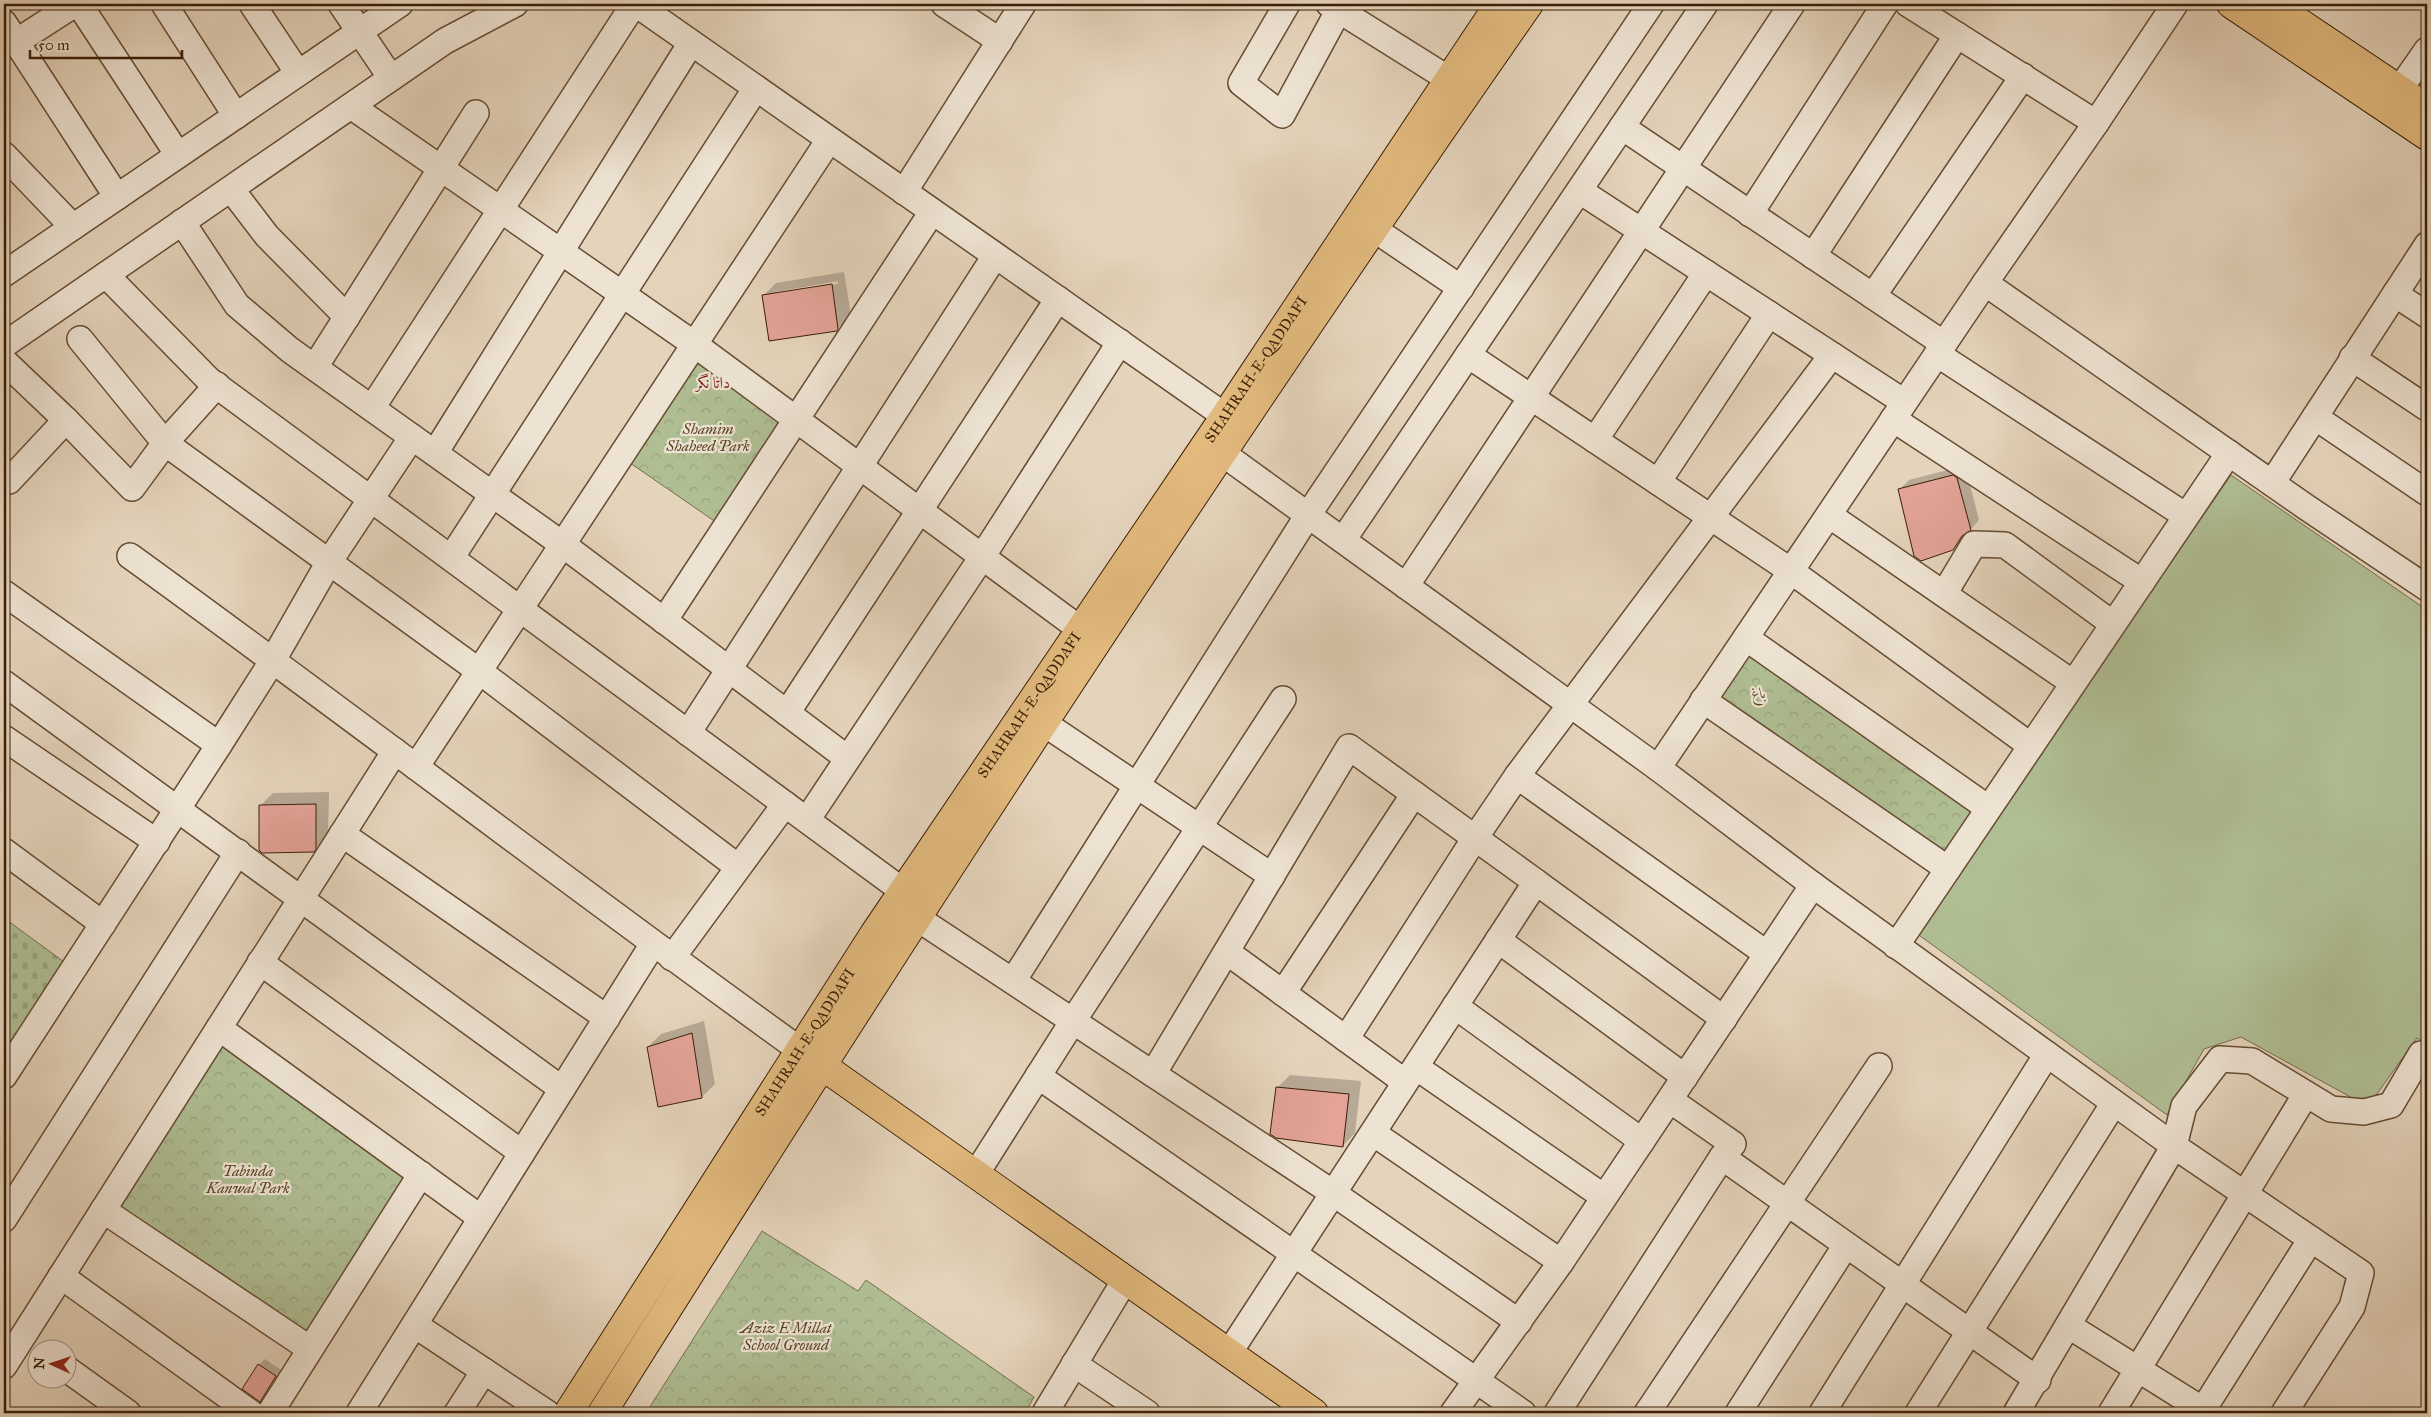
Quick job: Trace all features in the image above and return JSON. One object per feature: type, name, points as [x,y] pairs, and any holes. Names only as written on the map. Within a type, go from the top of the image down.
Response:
[{"type":"main road","name":"SHAHRAH-E-QADDAFI","points":[[602,1413],[810,1057],[903,891],[1225,416],[1447,78],[1499,4]]},
{"type":"main road","name":"SHAHRAH-E-QADDAFI","points":[[568,1413],[810,1057],[917,918],[1222,453],[1529,4]]},
{"type":"main road","points":[[2231,4],[2393,99],[2427,108]]},
{"type":"main road","points":[[2272,4],[2393,99],[2427,136]]},
{"type":"main road","points":[[810,1057],[1314,1413]]},
{"type":"street","points":[[74,4],[10,32],[116,197]]},
{"type":"street","points":[[79,4],[178,155]]},
{"type":"street","points":[[164,4],[236,116]]},
{"type":"street","points":[[252,4],[298,73]]},
{"type":"street","points":[[341,4],[358,32],[391,78]]},
{"type":"street","points":[[4,274],[400,4]]},
{"type":"street","points":[[4,345],[446,41],[515,4]]},
{"type":"street","points":[[372,408],[635,4],[1225,416]]},
{"type":"street","points":[[944,4],[1000,41]]},
{"type":"street","points":[[904,192],[1023,4]]},
{"type":"street","points":[[1287,4],[1241,83],[1282,115],[1337,6],[1447,78]]},
{"type":"street","points":[[1013,981],[1308,516],[1651,4]]},
{"type":"street","points":[[1343,540],[1705,4]]},
{"type":"street","points":[[1406,586],[1792,4]]},
{"type":"street","points":[[1750,214],[1886,4]]},
{"type":"street","points":[[1908,4],[2096,123]]},
{"type":"street","points":[[1658,768],[1985,282],[2096,123],[2175,4]]},
{"type":"street","points":[[1813,256],[1957,35]]},
{"type":"street","points":[[435,453],[691,43]]},
{"type":"street","points":[[2393,99],[2427,50]]},
{"type":"street","points":[[1873,296],[2023,76]]},
{"type":"street","points":[[451,558],[756,88]]},
{"type":"street","points":[[351,106],[694,344],[1080,629]]},
{"type":"street","points":[[315,367],[476,113]]},
{"type":"street","points":[[1622,127],[1873,296],[1941,349],[2186,516]]},
{"type":"street","points":[[416,767],[829,140]]},
{"type":"street","points":[[4,155],[73,227]]},
{"type":"street","points":[[231,189],[267,236],[347,317]]},
{"type":"street","points":[[1580,191],[1832,355],[1899,411],[2142,582]]},
{"type":"street","points":[[664,621],[932,212]]},
{"type":"street","points":[[182,222],[237,305],[315,367],[562,544],[847,758]]},
{"type":"street","points":[[1374,229],[1461,288]]},
{"type":"street","points":[[2272,483],[2427,245]]},
{"type":"street","points":[[688,733],[995,256]]},
{"type":"street","points":[[1595,440],[1706,272]]},
{"type":"street","points":[[106,275],[217,385],[903,891]]},
{"type":"street","points":[[1985,282],[2272,483],[2427,588]]},
{"type":"street","points":[[2395,294],[2427,315]]},
{"type":"street","points":[[787,713],[1058,299]]},
{"type":"street","points":[[1658,482],[1769,314]]},
{"type":"street","points":[[80,339],[166,443],[479,671],[738,867]]},
{"type":"street","points":[[807,820],[982,557],[1120,342]]},
{"type":"street","points":[[1468,355],[1791,571],[2031,746]]},
{"type":"street","points":[[1346,1039],[1474,838],[1517,776],[1832,355]]},
{"type":"street","points":[[2352,358],[2427,408]]},
{"type":"street","points":[[4,361],[66,420],[132,488],[166,443],[217,385]]},
{"type":"street","points":[[2314,417],[2427,493]]},
{"type":"street","points":[[5,479],[66,420]]},
{"type":"street","points":[[4,1076],[219,745],[273,660],[329,562],[372,500],[412,437]]},
{"type":"street","points":[[1222,453],[1658,768],[1813,886],[2114,1103],[2361,1273],[2352,1307],[2284,1413]]},
{"type":"street","points":[[1896,946],[2229,453]]},
{"type":"street","points":[[1829,515],[2073,683]]},
{"type":"street","points":[[1944,594],[1974,544],[2005,545],[2113,624]]},
{"type":"street","points":[[130,556],[273,660],[662,951],[810,1057]]},
{"type":"street","points":[[4,593],[219,745]]},
{"type":"street","points":[[1746,638],[1988,808]]},
{"type":"street","points":[[4,683],[562,1089]]},
{"type":"street","points":[[976,1174],[1073,1021],[1283,699]]},
{"type":"street","points":[[1703,700],[1948,869]]},
{"type":"street","points":[[1045,724],[1272,876]]},
{"type":"street","points":[[4,738],[157,842]]},
{"type":"street","points":[[1153,1074],[1349,747],[1724,1019]]},
{"type":"street","points":[[32,1340],[61,1276],[395,751]]},
{"type":"street","points":[[1517,776],[1767,954]]},
{"type":"street","points":[[1283,993],[1414,794]]},
{"type":"street","points":[[359,1413],[607,1018],[662,951],[738,867],[785,804]]},
{"type":"street","points":[[342,834],[607,1018]]},
{"type":"street","points":[[4,852],[103,924]]},
{"type":"street","points":[[4,1219],[238,852]]},
{"type":"street","points":[[1229,1353],[1536,882]]},
{"type":"street","points":[[1453,1413],[1562,1262],[1813,886]]},
{"type":"street","points":[[917,918],[1333,1194],[1519,1322]]},
{"type":"street","points":[[1498,940],[1685,1077]]},
{"type":"street","points":[[1226,952],[1346,1039],[1411,1074],[1604,1197]]},
{"type":"street","points":[[260,962],[522,1153]]},
{"type":"street","points":[[1455,1006],[1642,1141]]},
{"type":"street","points":[[219,1028],[482,1218]]},
{"type":"street","points":[[1822,1413],[2046,1054]]},
{"type":"street","points":[[2016,1413],[2038,1380],[2174,1146],[2184,1106],[2220,1059],[2252,1061],[2331,1109],[2364,1112],[2391,1105],[2421,1054],[2427,1057]]},
{"type":"street","points":[[1647,1413],[1786,1202],[1879,1066]]},
{"type":"street","points":[[1038,1076],[1523,1413]]},
{"type":"street","points":[[2111,1413],[2306,1094]]},
{"type":"street","points":[[1557,1413],[1722,1158],[1733,1144],[1670,1100]]},
{"type":"street","points":[[1918,1413],[2114,1103]]},
{"type":"street","points":[[1372,1133],[1562,1262]]},
{"type":"street","points":[[1722,1158],[2038,1380]]},
{"type":"street","points":[[270,1413],[420,1174]]},
{"type":"street","points":[[103,1210],[310,1349]]},
{"type":"street","points":[[2069,1326],[2204,1412],[2311,1239]]},
{"type":"street","points":[[1738,1413],[1846,1245]]},
{"type":"street","points":[[61,1276],[252,1413]]},
{"type":"street","points":[[1045,1413],[1125,1280]]},
{"type":"street","points":[[415,1325],[547,1413]]},
{"type":"street","points":[[4,1366],[28,1346]]},
{"type":"street","points":[[1074,1364],[1147,1413]]},
{"type":"street","points":[[457,1413],[484,1371]]},
{"type":"street","points":[[78,1377],[128,1413]]},
{"type":"green space","name":"Shamim Shaheed Park","points":[[694,344],[795,419],[723,527],[620,456]]},
{"type":"green space","points":[[2231,475],[2427,610],[2427,1044],[2417,1038],[2374,1098],[2356,1100],[2241,1037],[2204,1049],[2167,1115],[1916,933]]},
{"type":"green space","name":"باغ","points":[[1746,638],[1988,808],[1948,869],[1703,700]]},
{"type":"green space","points":[[4,918],[64,962],[4,1055]]},
{"type":"green space","name":"Tabinda Kanwal Park","points":[[219,1028],[421,1174],[310,1349],[103,1210]]},
{"type":"green space","name":"Aziz E Millat School Ground","points":[[762,1231],[858,1291],[866,1280],[1034,1397],[1025,1413],[646,1413]]},
{"type":"building","points":[[832,284],[837,331],[769,341],[762,295]]},
{"type":"building","points":[[1953,475],[1957,478],[1971,530],[1962,536],[1953,550],[1921,561],[1914,556],[1898,489]]},
{"type":"building","points":[[316,804],[316,849],[314,852],[262,853],[259,850],[259,805]]},
{"type":"building","points":[[692,1033],[702,1098],[658,1107],[647,1047]]},
{"type":"building","points":[[1276,1087],[1349,1094],[1343,1147],[1276,1138],[1270,1134]]},
{"type":"building","points":[[258,1364],[276,1376],[260,1402],[242,1389]]},
{"type":"district","name":"داتا نگر","points":[[713,382]]}]
